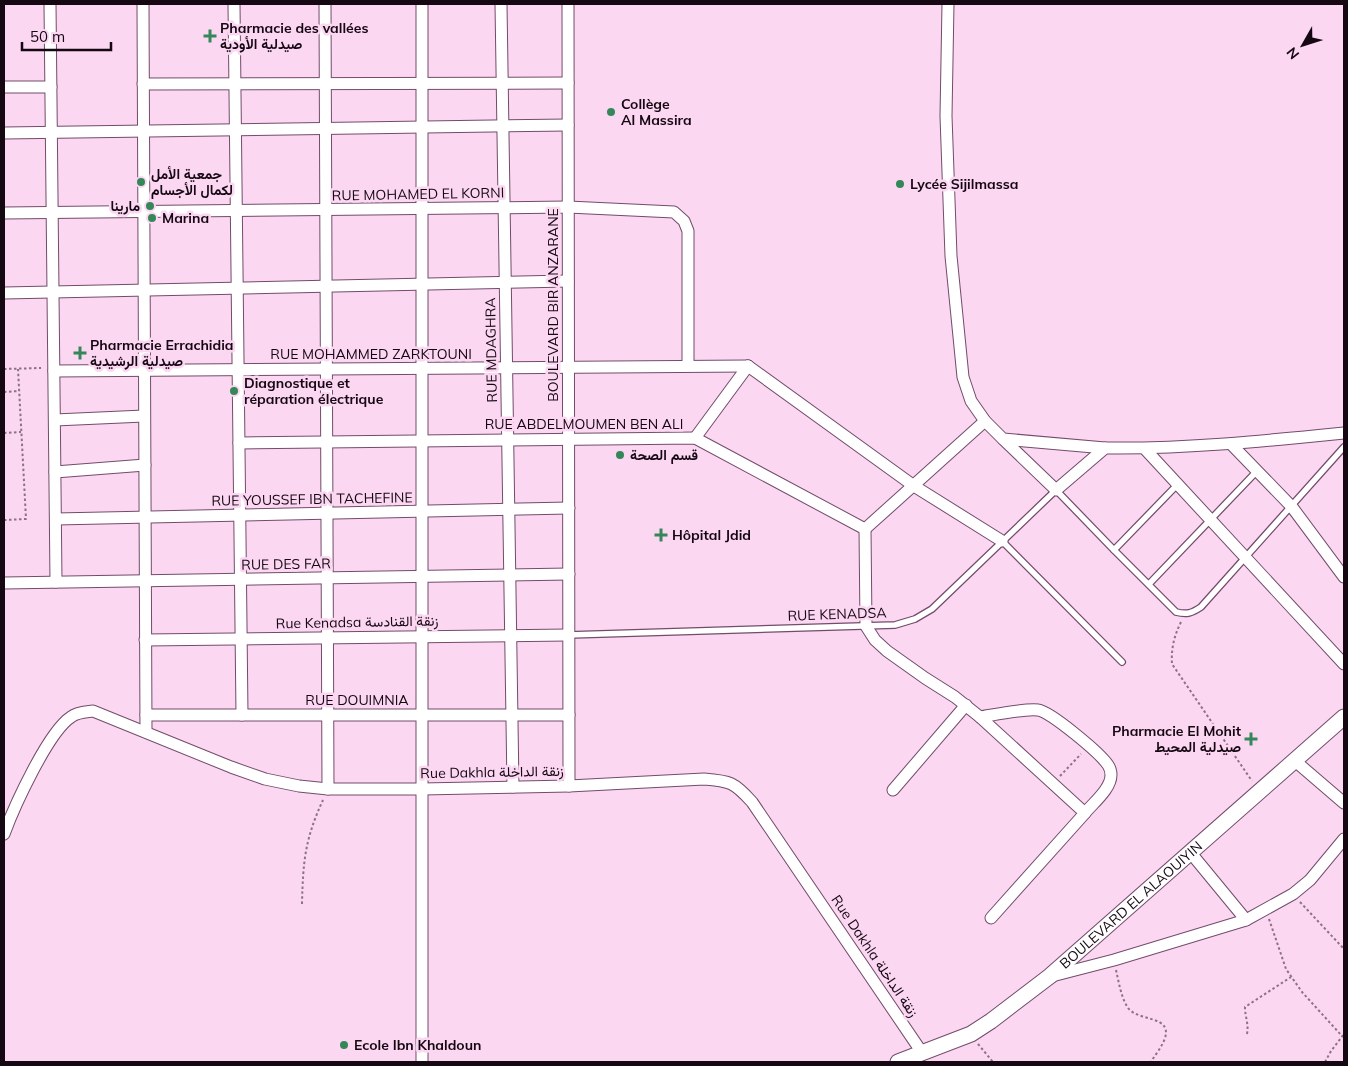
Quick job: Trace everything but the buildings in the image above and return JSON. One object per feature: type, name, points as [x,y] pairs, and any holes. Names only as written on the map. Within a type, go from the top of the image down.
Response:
[{"type":"street","points":[[50,4],[56,582]]},
{"type":"street","points":[[143,4],[146,732]]},
{"type":"street","points":[[234,4],[242,715]]},
{"type":"street","points":[[325,4],[328,788]]},
{"type":"street","points":[[422,4],[422,1062]]},
{"type":"street","name":"RUE MDAGHRA","points":[[501,4],[513,787]]},
{"type":"street","name":"BOULEVARD BIR ANZARANE","points":[[568,4],[569,786]]},
{"type":"street","points":[[948,4],[946,116],[951,256],[963,377],[971,401],[985,421],[1056,490],[1105,448]]},
{"type":"street","points":[[143,84],[568,83]]},
{"type":"street","points":[[4,87],[51,87]]},
{"type":"street","points":[[4,133],[568,125]]},
{"type":"street","name":"RUE MOHAMED EL KORNI","points":[[4,213],[568,207],[674,212],[684,220],[688,231],[688,366]]},
{"type":"street","points":[[4,293],[568,281]]},
{"type":"street","points":[[694,438],[748,366],[914,486],[1002,541]]},
{"type":"street","name":"RUE MOHAMMED ZARKTOUNI","points":[[54,369],[238,370],[748,366]]},
{"type":"street","points":[[55,420],[144,416]]},
{"type":"street","points":[[985,421],[865,529],[866,626],[875,640],[887,651],[980,716],[1086,813]]},
{"type":"street","points":[[1003,438],[1105,448],[1145,449],[1231,444],[1344,433]]},
{"type":"street","name":"RUE ABDELMOUMEN BEN ALI","points":[[239,443],[694,438],[865,529]]},
{"type":"street","points":[[1231,444],[1292,507],[1344,577]]},
{"type":"street","points":[[1145,449],[1344,664]]},
{"type":"street","points":[[55,472],[145,465]]},
{"type":"street","name":"RUE YOUSSEF IBN TACHEFINE","points":[[56,519],[569,508]]},
{"type":"street","name":"RUE DES FAR","points":[[4,583],[569,574]]},
{"type":"street","name":"Rue Kenadsa زنقة القنادسة","points":[[145,640],[568,635]]},
{"type":"street","points":[[893,790],[966,706]]},
{"type":"street","points":[[980,716],[1038,710],[1052,718],[1089,747],[1111,770],[1111,778],[1105,789],[1086,813],[991,918]]},
{"type":"street","name":"Rue Dakhla زنقة الداخلة","points":[[4,834],[14,806],[56,733],[71,717],[82,712],[93,711],[231,767],[265,779],[299,786],[328,788],[513,787],[704,779],[724,781],[738,786],[752,802],[922,1054]]},
{"type":"street","name":"RUE DOUIMNIA","points":[[146,715],[569,715]]},
{"type":"street","name":"BOULEVARD EL ALAOUIYIN","points":[[898,1062],[971,1034],[1050,976],[1344,717]]},
{"type":"street","points":[[1294,760],[1344,803]]},
{"type":"street","points":[[1050,976],[1114,960],[1246,920],[1293,894],[1310,880],[1344,839]]},
{"type":"street","points":[[1190,852],[1246,920]]},
{"type":"lane","points":[[1056,490],[1176,612],[1192,613],[1201,607],[1246,558],[1344,447]]},
{"type":"lane","points":[[1149,584],[1257,471]]},
{"type":"lane","points":[[1114,550],[1178,484]]},
{"type":"lane","name":"RUE KENADSA","points":[[568,635],[895,625],[915,619],[932,609],[1056,490]]},
{"type":"lane","points":[[1002,541],[1122,662]]},
{"type":"path","points":[[4,520],[26,519],[18,369]]},
{"type":"path","points":[[4,370],[54,369]]},
{"type":"path","points":[[4,392],[19,391]]},
{"type":"path","points":[[4,433],[21,432]]},
{"type":"path","points":[[1185,614],[1176,632],[1172,650],[1172,664],[1259,791]]},
{"type":"path","points":[[1054,783],[1089,747]]},
{"type":"path","points":[[302,904],[304,856],[315,819],[328,788]]},
{"type":"path","points":[[1293,894],[1344,950]]},
{"type":"path","points":[[1266,909],[1286,969],[1302,992],[1343,1035],[1326,1062]]},
{"type":"path","points":[[1114,960],[1122,995],[1129,1009],[1138,1016],[1164,1024],[1166,1030],[1165,1040],[1151,1062]]},
{"type":"path","points":[[1248,1034],[1249,1024],[1245,1014],[1246,1007],[1291,977]]},
{"type":"path","points":[[971,1034],[993,1062]]},
{"type":"place","name":"Pharmacie des vallées صيدلية الأودية","points":[[210,36]]},
{"type":"place","name":"Collège Al Massira","points":[[611,112]]},
{"type":"place","name":"جمعية الأمل لكمال الأجسام","points":[[141,182]]},
{"type":"place","name":"Lycée Sijilmassa","points":[[900,184]]},
{"type":"place","name":"مارينا","points":[[150,206]]},
{"type":"place","name":"Marina","points":[[152,218]]},
{"type":"place","name":"Pharmacie Errachidia صيدلية الرشيدية","points":[[80,353]]},
{"type":"place","name":"Diagnostique et réparation électrique","points":[[234,391]]},
{"type":"place","name":"قسم الصحة","points":[[620,455]]},
{"type":"place","name":"Hôpital Jdid","points":[[661,535]]},
{"type":"place","name":"Pharmacie El Mohit صيدلية المحيط","points":[[1251,739]]},
{"type":"place","name":"Ecole Ibn Khaldoun","points":[[344,1045]]}]
